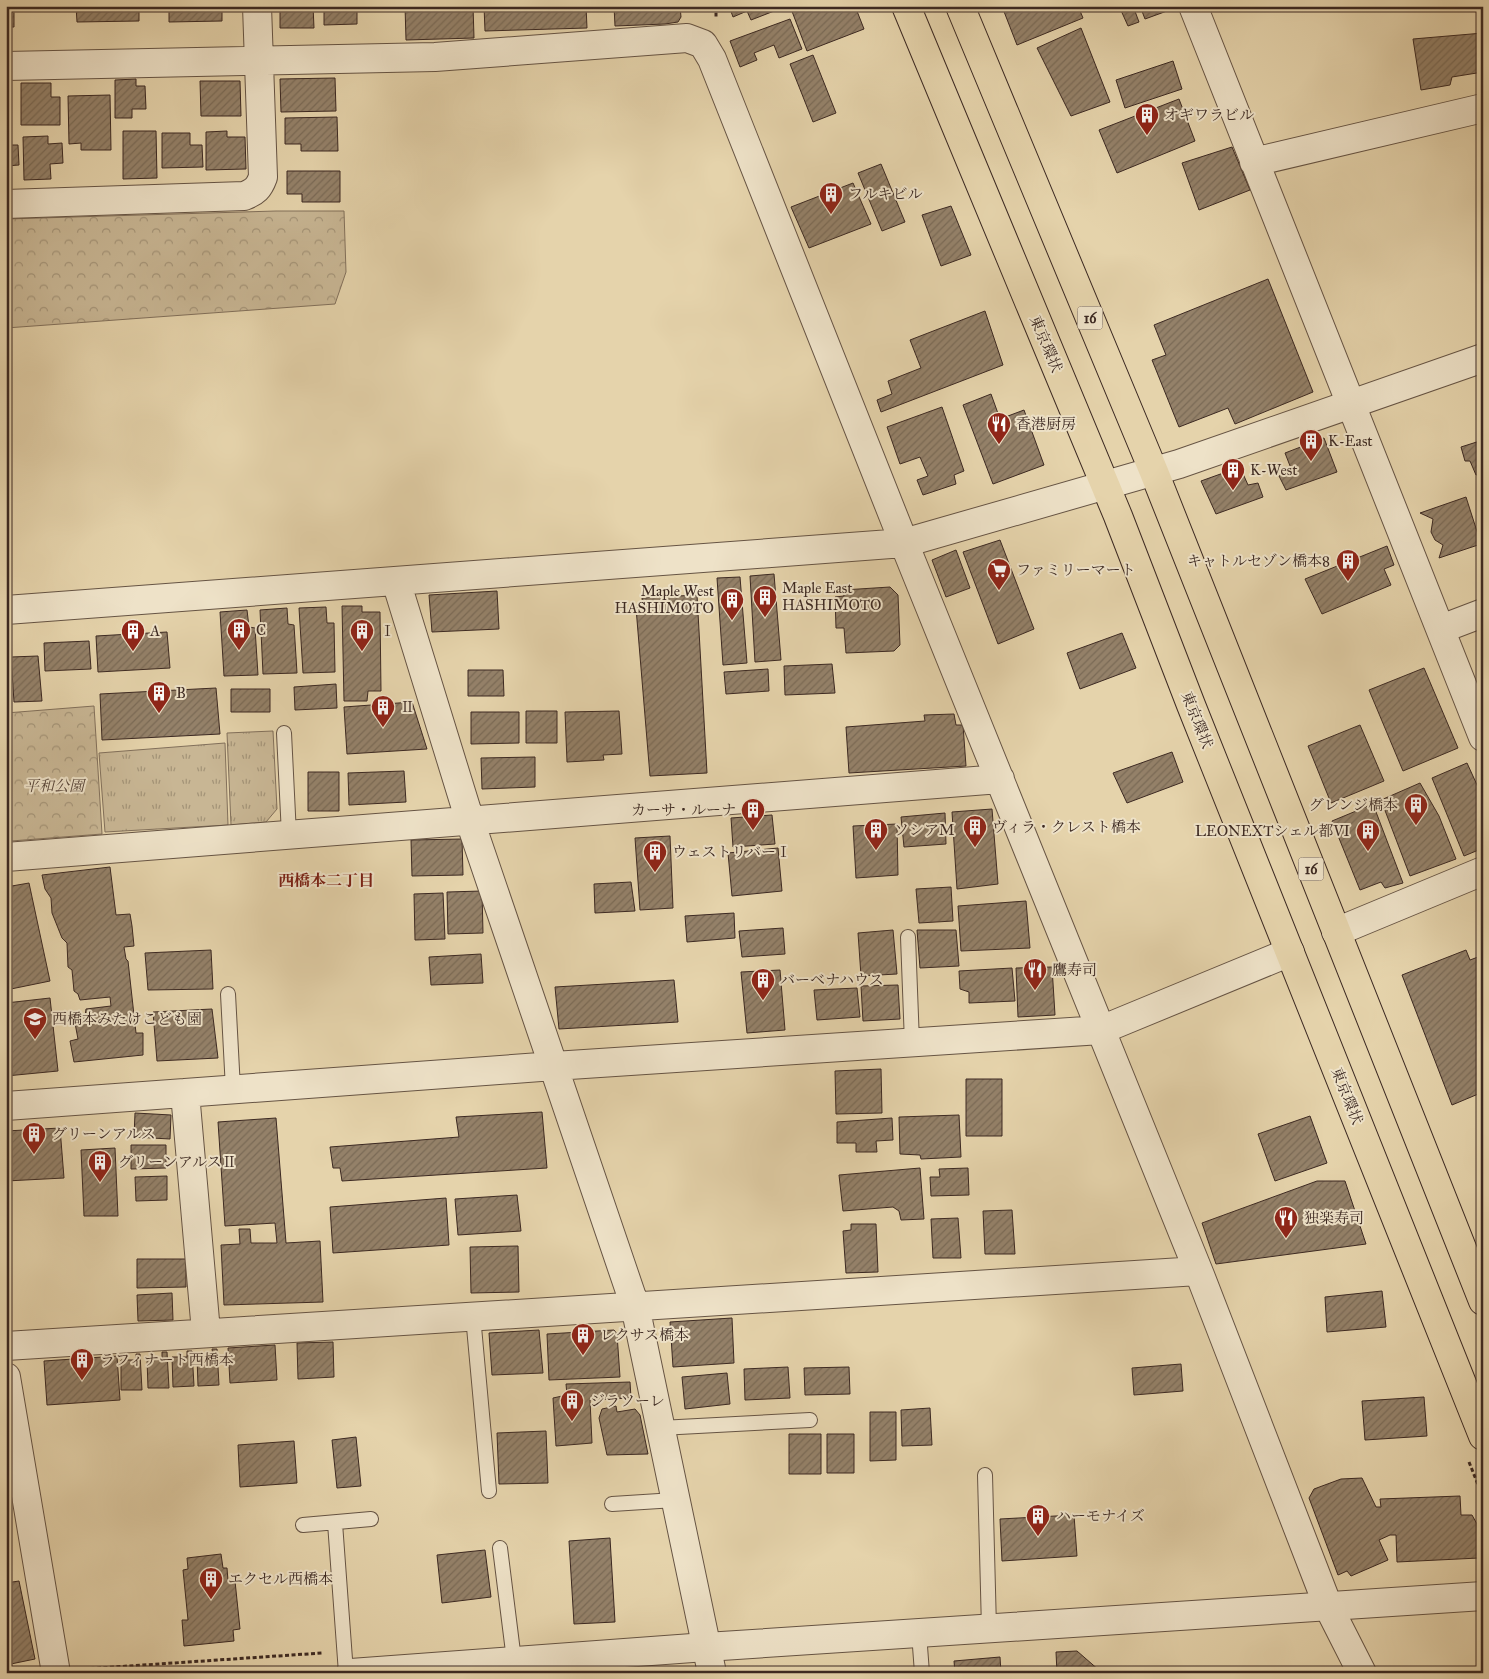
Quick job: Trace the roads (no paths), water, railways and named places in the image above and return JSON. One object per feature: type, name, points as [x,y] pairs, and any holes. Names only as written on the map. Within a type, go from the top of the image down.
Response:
[{"type":"highway","name":"東京環状","points":[[906,6],[1105,486],[1483,1436]]},
{"type":"highway","name":"16","points":[[960,6],[1154,472],[1483,1301]]},
{"type":"street","points":[[6,204],[244,196],[255,192],[263,177],[257,6]]},
{"type":"street","points":[[1193,6],[1483,737]]},
{"type":"street","points":[[6,66],[435,57],[688,38],[703,44],[719,77],[904,543],[1198,1271],[1328,1606],[1362,1673]]},
{"type":"street","points":[[1254,162],[1483,108]]},
{"type":"street","points":[[6,610],[904,543],[1154,472],[1483,358]]},
{"type":"street","points":[[396,581],[470,822],[635,1306],[709,1660]]},
{"type":"street","points":[[1441,629],[1483,613]]},
{"type":"street","points":[[6,857],[1000,779]]},
{"type":"street","points":[[1336,932],[1483,871]]},
{"type":"street","points":[[6,1106],[554,1066],[1101,1030],[1290,952]]},
{"type":"street","points":[[185,1093],[206,1332]]},
{"type":"street","points":[[6,1346],[1198,1271]]},
{"type":"street","points":[[6,1377],[56,1673]]},
{"type":"street","points":[[351,1673],[514,1660],[709,1660],[919,1634],[989,1628],[1483,1596]]},
{"type":"lane","points":[[284,733],[289,835]]},
{"type":"lane","points":[[908,937],[912,1043]]},
{"type":"lane","points":[[228,994],[233,1089]]},
{"type":"lane","points":[[473,1316],[489,1491]]},
{"type":"lane","points":[[660,1428],[810,1420]]},
{"type":"lane","points":[[985,1475],[989,1628]]},
{"type":"lane","points":[[612,1504],[676,1500]]},
{"type":"lane","points":[[303,1525],[371,1519]]},
{"type":"lane","points":[[335,1523],[346,1673]]},
{"type":"lane","points":[[500,1548],[514,1660]]},
{"type":"lane","points":[[919,1634],[922,1673]]},
{"type":"place","name":"オギワラビル","points":[[1147,136]]},
{"type":"place","name":"フルキビル","points":[[831,215]]},
{"type":"place","name":"香港厨房","points":[[999,445]]},
{"type":"place","name":"K-East","points":[[1311,462]]},
{"type":"place","name":"K-West","points":[[1233,491]]},
{"type":"place","name":"キャトルセゾン橋本8","points":[[1348,582]]},
{"type":"place","name":"ファミリーマート","points":[[999,591]]},
{"type":"place","name":"Maple East HASHIMOTO","points":[[765,618]]},
{"type":"place","name":"Maple West HASHIMOTO","points":[[732,621]]},
{"type":"place","name":"C","points":[[239,651]]},
{"type":"place","name":"A","points":[[133,652]]},
{"type":"place","name":"Ⅰ","points":[[362,652]]},
{"type":"place","name":"B","points":[[159,714]]},
{"type":"place","name":"Ⅱ","points":[[383,728]]},
{"type":"place","name":"グレンジ橋本","points":[[1416,826]]},
{"type":"place","name":"カーサ・ルーナ","points":[[753,831]]},
{"type":"place","name":"ヴィラ・クレスト橋本","points":[[975,848]]},
{"type":"place","name":"ソシアM","points":[[876,851]]},
{"type":"place","name":"LEONEXTシェル都VI","points":[[1368,852]]},
{"type":"place","name":"ウェストリバーⅠ","points":[[655,873]]},
{"type":"place","name":"鷹寿司","points":[[1035,991]]},
{"type":"place","name":"バーベナハウス","points":[[763,1001]]},
{"type":"place","name":"西橋本みたけこども園","points":[[35,1040]]},
{"type":"place","name":"グリーンアルス","points":[[34,1155]]},
{"type":"place","name":"グリーンアルスⅡ","points":[[100,1183]]},
{"type":"place","name":"独楽寿司","points":[[1286,1239]]},
{"type":"place","name":"レクサス橋本","points":[[583,1356]]},
{"type":"place","name":"ラフィナート西橋本","points":[[82,1381]]},
{"type":"place","name":"ジラソーレ","points":[[572,1422]]},
{"type":"place","name":"ハーモナイズ","points":[[1038,1537]]},
{"type":"place","name":"エクセル西橋本","points":[[211,1600]]},
{"type":"district","name":"西橋本二丁目","points":[[326,880]]},
{"type":"park label","name":"平和公園","points":[[54,786]]}]
